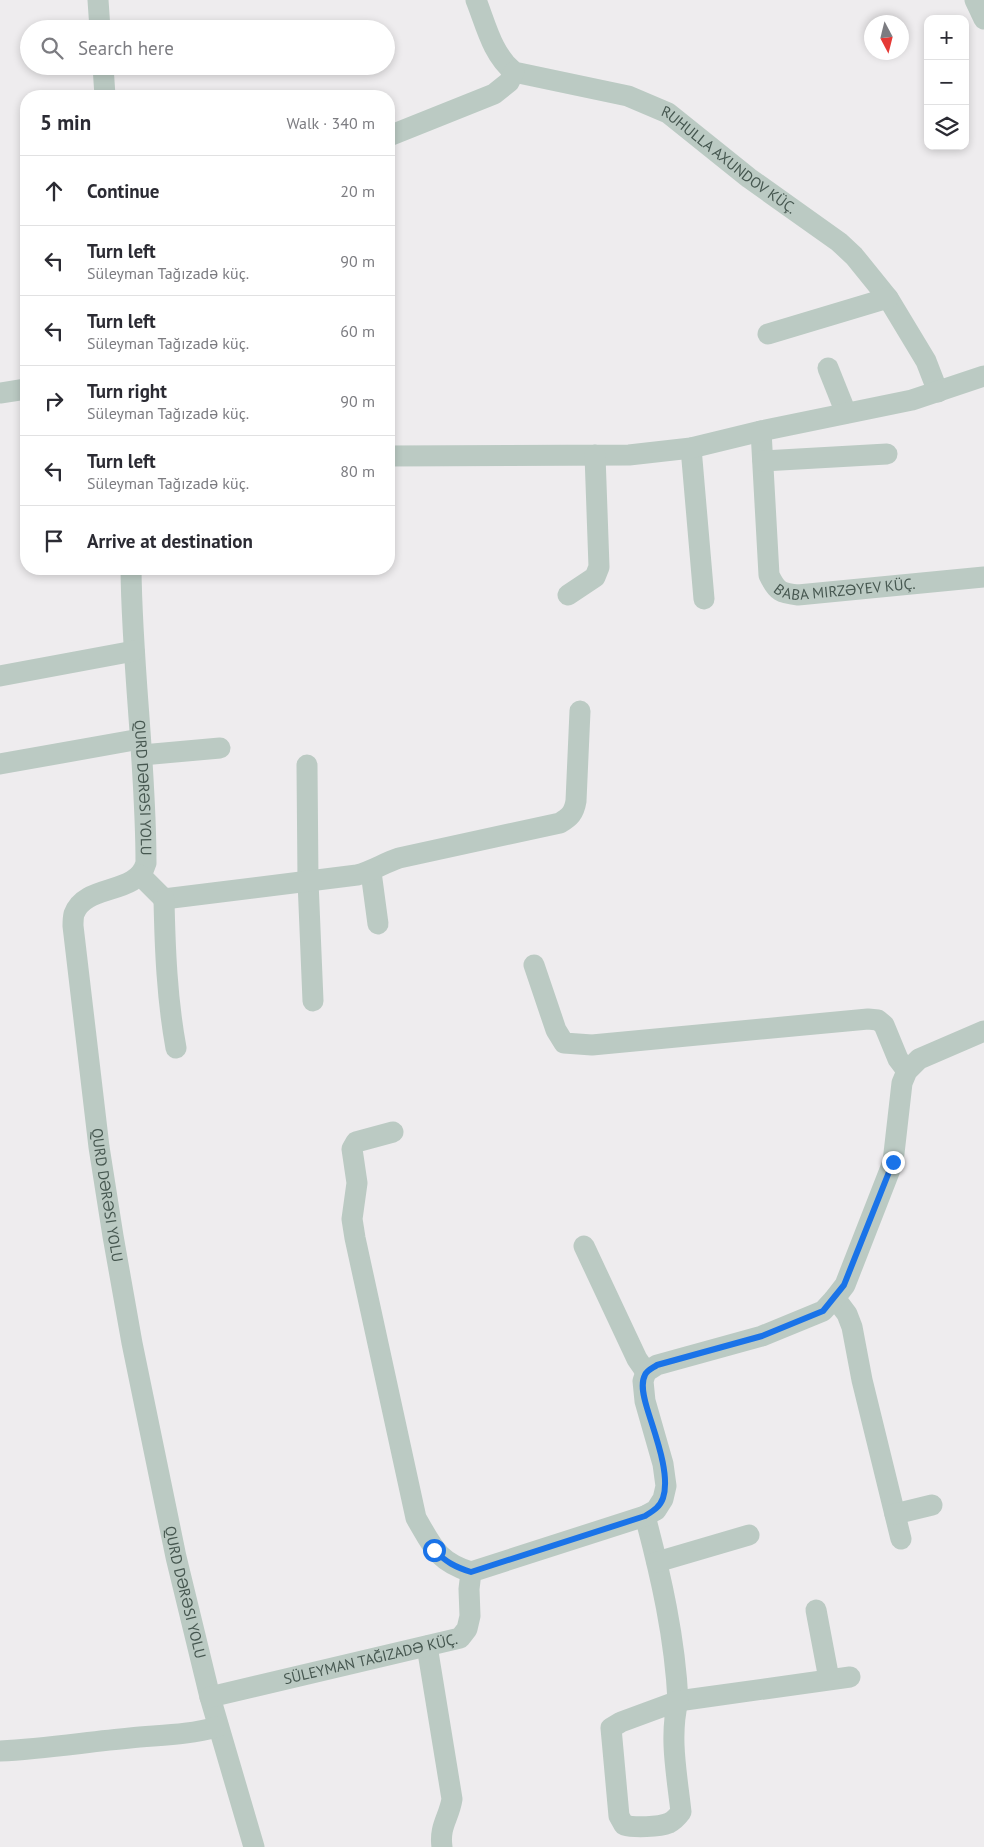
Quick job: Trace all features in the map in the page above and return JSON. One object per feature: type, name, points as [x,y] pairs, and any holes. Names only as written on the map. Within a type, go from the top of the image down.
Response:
[{"type":"street","points":[[98,0],[99,20]]},
{"type":"street","points":[[975,0],[984,19]]},
{"type":"street","points":[[395,134],[494,94],[509,82],[514,72],[504,63],[494,46],[481,2]]},
{"type":"street","name":"RUHULLA AXUNDOV KÜÇ.","points":[[514,72],[628,96],[668,113],[749,178],[839,242],[854,256],[888,298],[926,361],[938,392]]},
{"type":"street","points":[[104,75],[105,90]]},
{"type":"street","points":[[768,334],[888,298]]},
{"type":"street","points":[[828,368],[846,413]]},
{"type":"street","points":[[395,456],[595,455],[691,448],[761,431],[912,400],[984,376]]},
{"type":"street","points":[[0,393],[20,390]]},
{"type":"street","name":"BABA MIRZƏYEV KÜÇ.","points":[[761,431],[769,575],[775,587],[783,593],[798,596],[984,577]]},
{"type":"street","points":[[691,448],[704,599]]},
{"type":"street","points":[[763,460],[887,454]]},
{"type":"street","points":[[568,595],[595,577],[600,566],[595,455]]},
{"type":"street","name":"QURD DƏRƏSI YOLU","points":[[131,575],[130,604],[141,747],[146,863],[140,876],[88,898],[74,914],[73,926],[99,1147],[113,1236],[151,1438],[176,1556],[217,1727],[254,1847]]},
{"type":"street","points":[[0,676],[134,651]]},
{"type":"street","points":[[164,899],[357,875],[371,872],[387,862],[399,858],[560,823],[569,818],[574,811],[576,801],[580,711]]},
{"type":"street","points":[[0,764],[141,747],[220,748]]},
{"type":"street","points":[[307,765],[308,881],[313,1001]]},
{"type":"street","points":[[371,872],[378,924]]},
{"type":"street","points":[[140,876],[164,899],[168,994],[176,1048]]},
{"type":"street","points":[[534,965],[556,1030],[564,1043],[592,1045],[868,1019],[878,1020],[884,1025],[898,1059],[907,1071]]},
{"type":"street","points":[[393,1132],[356,1142],[352,1149],[357,1182],[352,1219],[355,1238],[416,1518],[434,1550],[445,1562],[471,1572],[645,1516],[656,1510],[663,1499],[666,1486],[663,1464],[645,1401],[643,1381],[646,1372],[657,1365],[762,1336],[823,1311],[844,1285],[893,1162],[902,1082],[907,1071],[919,1059],[984,1030]]},
{"type":"street","points":[[584,1246],[637,1359],[646,1372]]},
{"type":"street","points":[[835,1298],[847,1314],[852,1327],[862,1380],[901,1539]]},
{"type":"street","points":[[895,1514],[932,1505]]},
{"type":"street","points":[[645,1516],[657,1562],[674,1649],[678,1701],[674,1717],[673,1736],[681,1812],[668,1824],[632,1827],[624,1825],[618,1816],[611,1728],[620,1722],[678,1701],[850,1677]]},
{"type":"street","points":[[657,1562],[749,1535]]},
{"type":"street","points":[[210,1697],[460,1638],[467,1629],[470,1616],[468,1588],[471,1572]]},
{"type":"street","points":[[816,1610],[829,1679]]},
{"type":"street","points":[[427,1646],[452,1799],[450,1810],[442,1827],[442,1847]]},
{"type":"street","points":[[0,1751],[41,1749],[131,1738],[170,1736],[195,1733],[217,1727]]},
{"type":"route","points":[[434,1550],[445,1562],[471,1572],[645,1516],[656,1510],[663,1499],[666,1486],[663,1464],[645,1401],[643,1381],[646,1372],[657,1365],[762,1336],[823,1311],[844,1285],[886,1184],[893,1162]]}]
